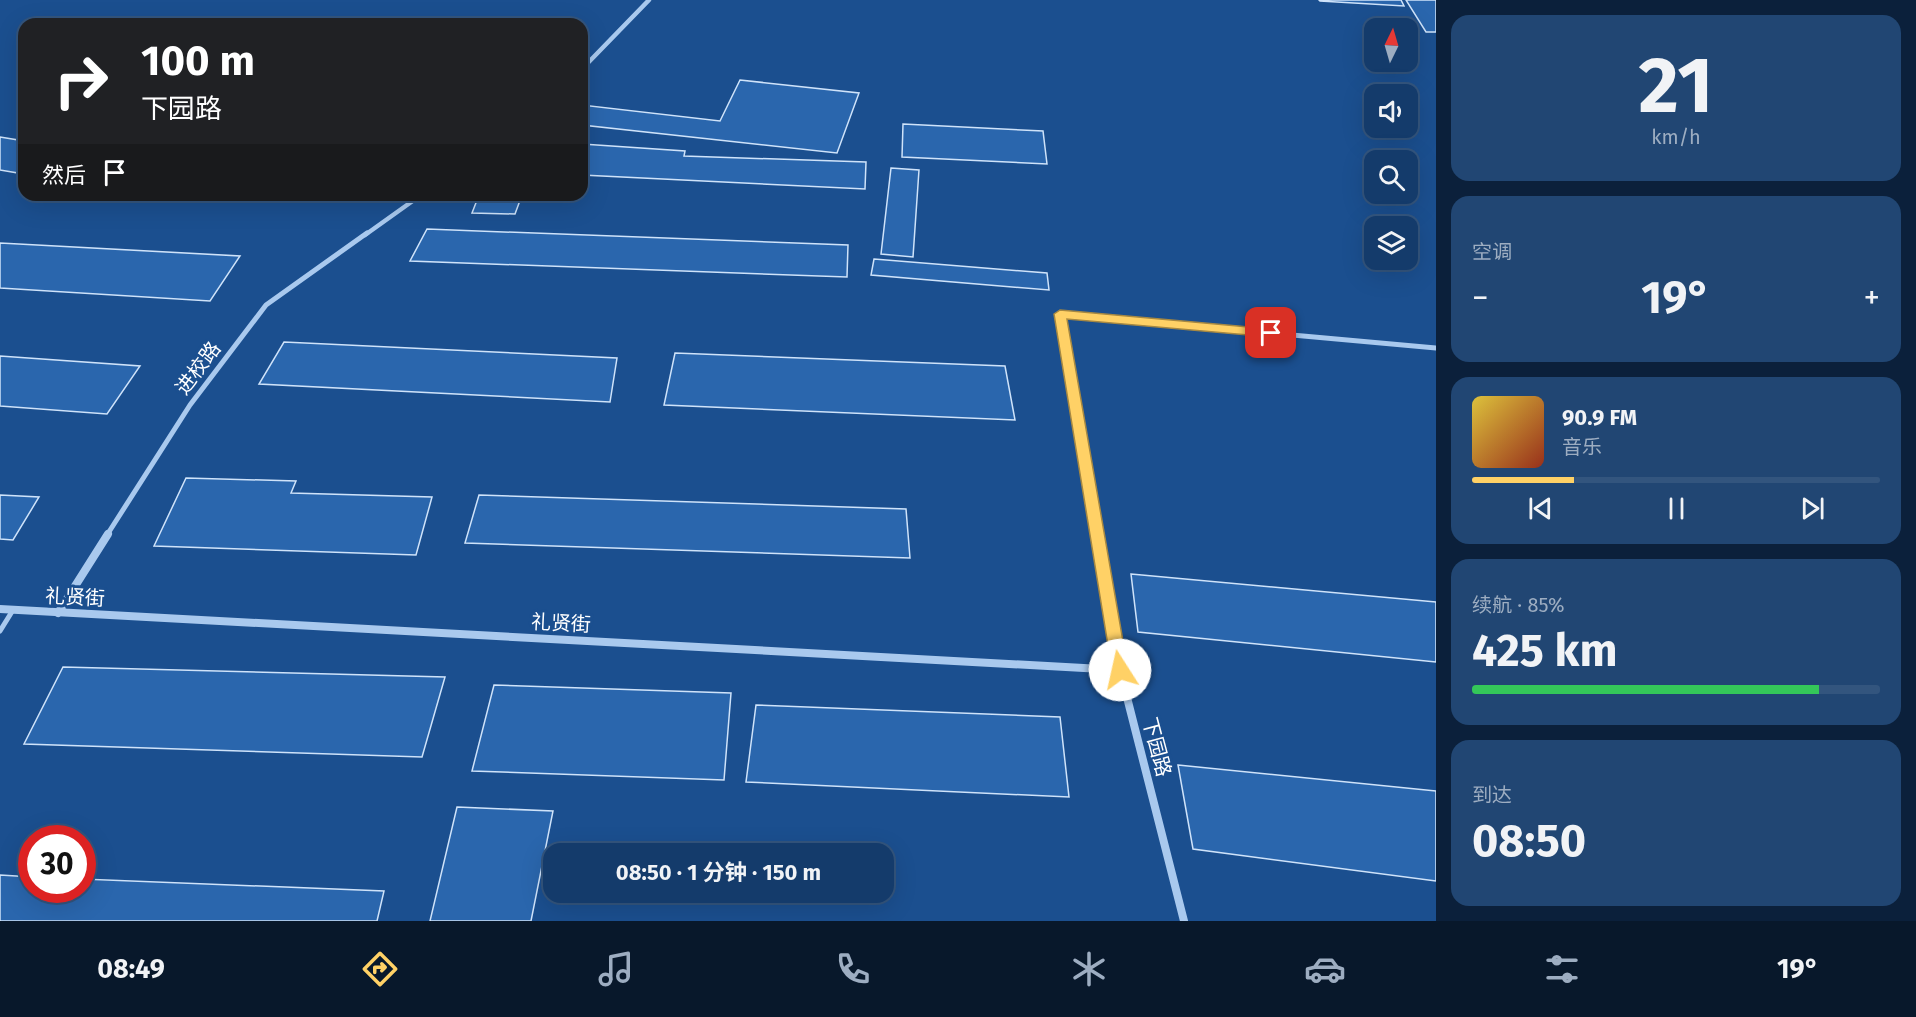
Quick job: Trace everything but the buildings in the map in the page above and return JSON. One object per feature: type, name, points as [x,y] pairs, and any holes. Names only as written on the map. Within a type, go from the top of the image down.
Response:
[{"type":"street","points":[[588,63],[649,0]]},
{"type":"street","name":"进校路","points":[[58,613],[190,405],[266,305],[413,201]]},
{"type":"street","name":"下园路","points":[[1184,921],[1120,670],[1060,314],[1436,348]]},
{"type":"street","name":"礼贤街","points":[[0,609],[1120,670]]},
{"type":"lane","points":[[0,631],[13,610]]},
{"type":"route","points":[[1120,670],[1060,314],[1271,333]]}]
